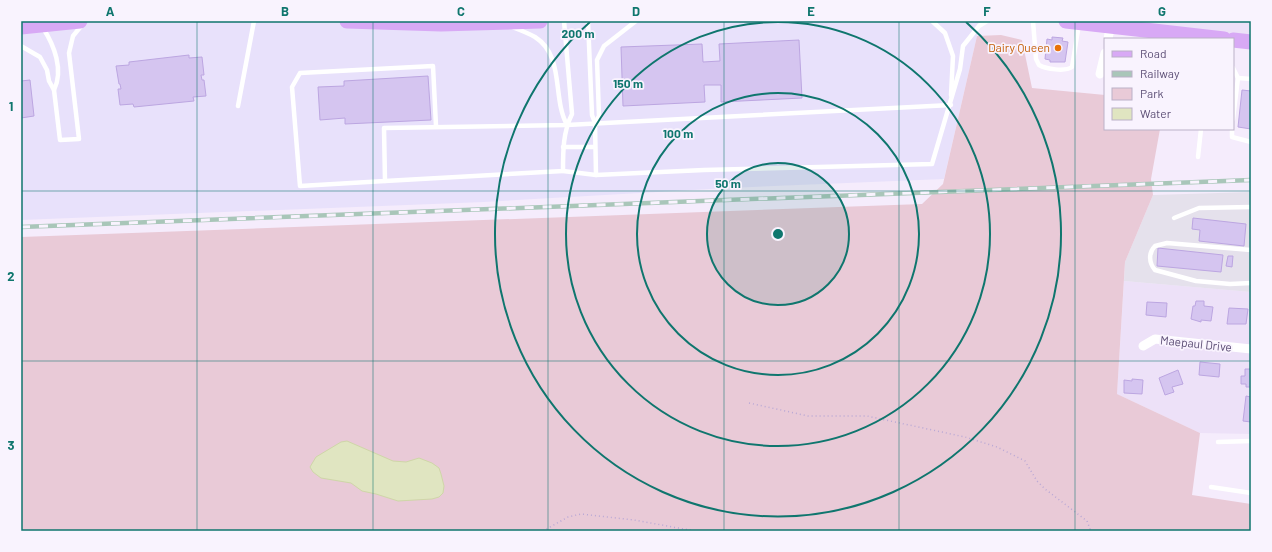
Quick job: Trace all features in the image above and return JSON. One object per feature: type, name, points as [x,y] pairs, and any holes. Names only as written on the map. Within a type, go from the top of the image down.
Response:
[{"type":"main road","points":[[21,27],[80,21]]},
{"type":"main road","points":[[347,21],[540,21]]},
{"type":"main road","points":[[1073,22],[1110,29],[1172,36],[1207,38]]},
{"type":"main road","points":[[1234,40],[1251,42]]},
{"type":"street","points":[[1103,75],[1104,64]]},
{"type":"street","name":"Maepaul Drive","points":[[1143,346],[1156,339],[1251,350]]},
{"type":"lane","points":[[21,46],[40,56],[47,70],[49,81],[54,90],[60,140],[78,139],[69,54],[73,36],[86,21]]},
{"type":"lane","points":[[238,106],[254,21]]},
{"type":"lane","points":[[563,171],[563,146],[567,125],[572,114],[564,21]]},
{"type":"lane","points":[[588,21],[592,115],[595,123],[596,175]]},
{"type":"lane","points":[[595,123],[599,116],[597,60],[604,46],[636,21]]},
{"type":"lane","points":[[932,21],[945,33],[953,56],[951,105]]},
{"type":"lane","points":[[436,126],[433,66],[300,73],[292,87],[300,186],[563,171],[596,175],[704,170],[932,164],[951,105],[960,69],[963,46],[979,26],[987,21]]},
{"type":"lane","points":[[1033,21],[1036,59],[1039,65],[1067,70],[1072,67],[1073,22]]},
{"type":"lane","points":[[504,22],[536,38],[549,52],[554,66],[562,115],[567,125]]},
{"type":"lane","points":[[41,25],[51,41],[57,62],[59,80],[54,90]]},
{"type":"lane","points":[[1234,70],[1238,78],[1234,110]]},
{"type":"lane","points":[[1238,78],[1251,79]]},
{"type":"lane","points":[[385,182],[384,128],[567,125],[702,116],[951,105]]},
{"type":"lane","points":[[1198,157],[1201,130]]},
{"type":"lane","points":[[1232,130],[1231,135],[1236,140],[1251,142]]},
{"type":"lane","points":[[563,146],[595,147]]},
{"type":"lane","points":[[1174,218],[1199,208],[1251,207]]},
{"type":"lane","points":[[1251,250],[1167,243],[1155,246],[1150,258],[1151,265],[1155,270],[1196,281],[1230,284],[1251,283]]},
{"type":"lane","points":[[1218,442],[1251,441]]},
{"type":"lane","points":[[1210,487],[1251,493]]},
{"type":"path","points":[[750,403],[808,416],[867,416],[965,437],[1007,451],[1025,461],[1037,481],[1045,489],[1087,521],[1090,525],[1090,529],[1088,531]]},
{"type":"path","points":[[543,531],[568,517],[581,514],[634,520],[695,531]]},
{"type":"shaded area","points":[[80,21],[978,21],[977,36],[944,179],[728,188],[484,202],[21,220],[21,27]]},
{"type":"shaded area","points":[[1066,21],[1251,21],[1251,42],[1234,40],[1234,38],[1216,38]]},
{"type":"shaded area","points":[[1251,192],[1251,292],[1124,281],[1125,262],[1153,195]]},
{"type":"shaded area","points":[[1124,281],[1251,292],[1251,434],[1200,433],[1117,394]]},
{"type":"green space","points":[[1001,35],[1022,40],[1032,88],[1104,95],[1104,130],[1160,130],[1151,179],[1153,195],[1125,262],[1117,394],[1200,433],[1192,495],[1251,504],[1251,531],[21,531],[21,237],[922,204],[943,184],[977,36]]},
{"type":"water","points":[[347,441],[393,461],[406,462],[419,458],[432,463],[439,468],[444,486],[443,493],[439,497],[432,499],[398,501],[362,491],[351,483],[321,478],[313,472],[310,467],[316,457],[341,442]]},
{"type":"building","points":[[1052,37],[1063,38],[1062,41],[1068,42],[1065,62],[1050,62],[1050,60],[1045,59],[1047,39],[1052,40]]},
{"type":"building","points":[[799,40],[802,98],[721,102],[721,85],[704,85],[705,102],[623,106],[621,47],[702,44],[703,62],[720,61],[719,44]]},
{"type":"building","points":[[189,55],[189,58],[202,57],[204,75],[201,75],[202,80],[204,80],[206,96],[193,97],[194,101],[134,107],[133,104],[120,105],[118,89],[121,89],[116,66],[129,65],[129,62]]},
{"type":"building","points":[[428,76],[431,120],[345,124],[345,118],[320,120],[318,87],[344,86],[344,81]]},
{"type":"building","points":[[30,80],[34,116],[21,118],[21,81]]},
{"type":"building","points":[[1242,90],[1251,91],[1251,129],[1238,127]]},
{"type":"building","points":[[1193,218],[1246,224],[1244,246],[1199,241],[1200,230],[1192,229]]},
{"type":"building","points":[[1158,248],[1223,255],[1221,272],[1157,266]]},
{"type":"building","points":[[1228,256],[1233,256],[1232,267],[1226,266]]},
{"type":"building","points":[[1196,301],[1204,301],[1204,306],[1213,307],[1211,321],[1201,320],[1201,322],[1191,319],[1193,306],[1195,306]]},
{"type":"building","points":[[1147,302],[1167,303],[1166,317],[1146,315]]},
{"type":"building","points":[[1229,308],[1248,309],[1246,324],[1227,324]]},
{"type":"building","points":[[1200,362],[1220,364],[1219,377],[1199,375]]},
{"type":"building","points":[[1245,369],[1251,369],[1251,387],[1246,387],[1246,384],[1241,384],[1241,376],[1245,376]]},
{"type":"building","points":[[1178,370],[1183,384],[1172,387],[1174,392],[1165,395],[1159,378]]},
{"type":"building","points":[[1132,379],[1143,380],[1142,394],[1124,393],[1124,380],[1132,381]]},
{"type":"building","points":[[1246,396],[1251,397],[1251,422],[1243,421]]},
{"type":"railway","points":[[21,227],[1251,180]]},
{"type":"place","name":"Dairy Queen","points":[[1058,48]]}]
